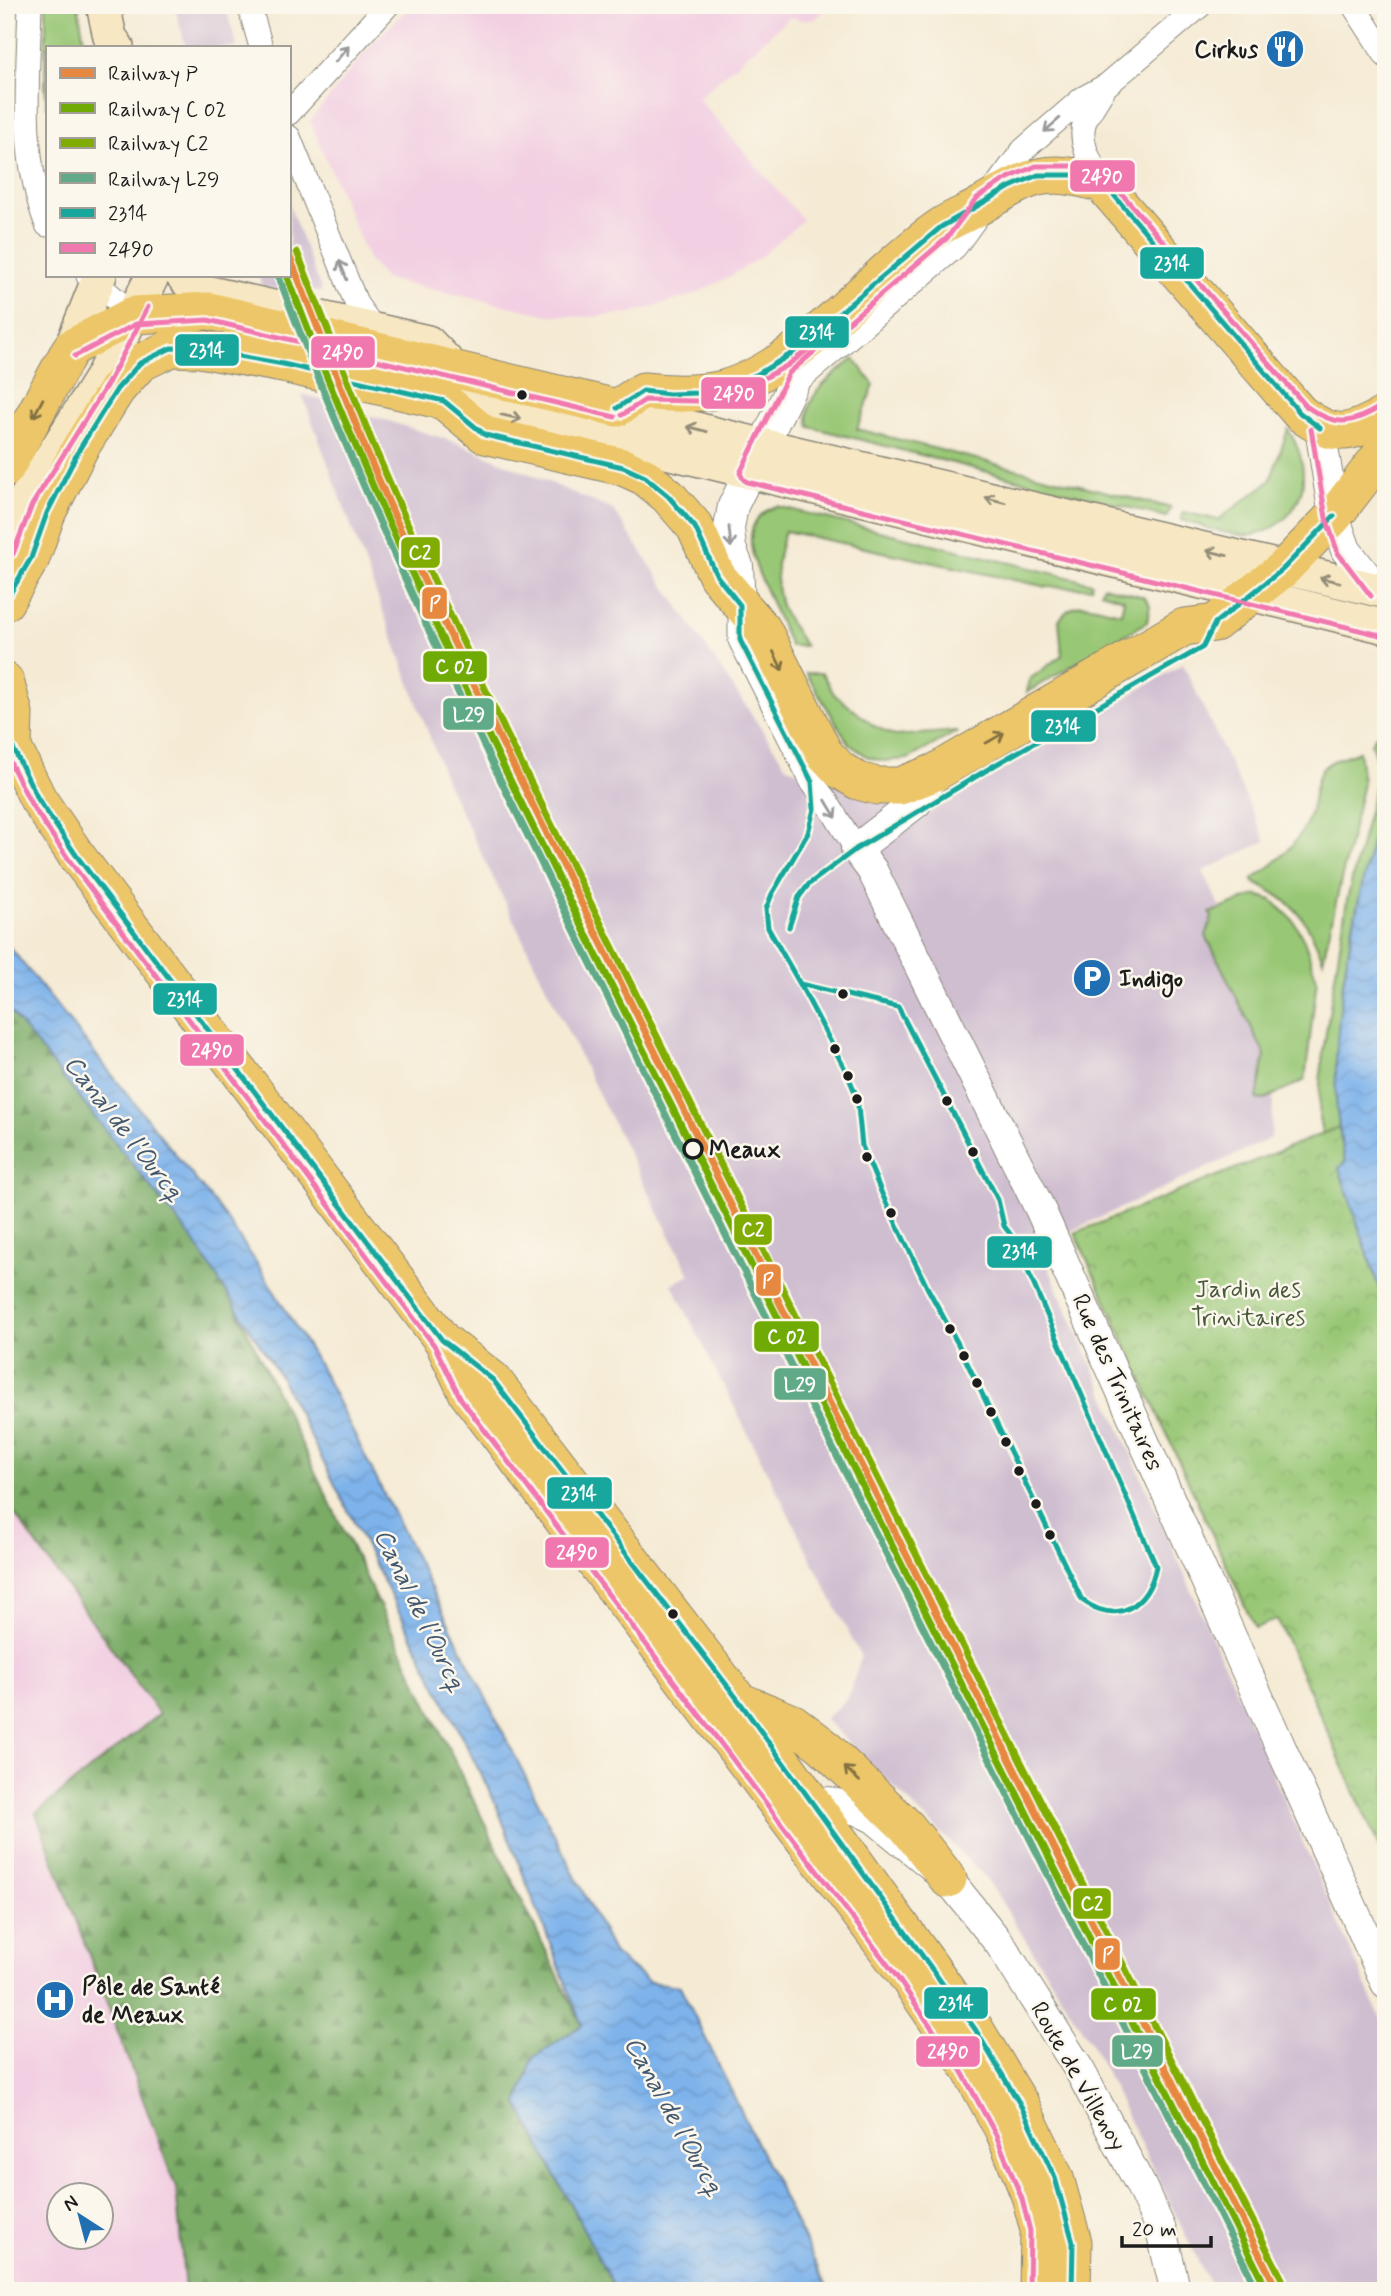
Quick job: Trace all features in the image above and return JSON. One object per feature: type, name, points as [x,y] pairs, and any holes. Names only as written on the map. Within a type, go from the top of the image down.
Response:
[{"type":"main road","points":[[103,5],[112,44]]},
{"type":"main road","points":[[617,408],[643,391],[698,393],[724,388],[758,374],[792,354],[941,227],[1010,187],[1038,175],[1076,175],[1102,184],[1300,413],[1320,428],[1340,432],[1366,425],[1386,414]]},
{"type":"main road","points":[[5,551],[24,501],[101,378],[152,276]]},
{"type":"main road","points":[[183,276],[189,283],[206,292],[428,342],[451,387],[485,435],[623,467],[645,477],[688,517],[717,576],[763,630],[824,752],[840,770],[858,781],[877,786],[900,786],[936,772],[1184,627],[1214,623],[1283,569],[1334,516],[1383,452],[1386,444]]},
{"type":"main road","points":[[5,469],[71,348],[102,277],[134,314],[158,353]]},
{"type":"main road","points":[[71,348],[134,314],[209,311],[451,387],[749,473],[1384,627]]},
{"type":"main road","points":[[5,602],[31,558],[47,513],[80,448],[117,389],[140,363],[171,348],[201,349],[283,365],[617,408],[715,434],[1382,592]]},
{"type":"main road","points":[[5,681],[14,713],[9,744],[38,799],[76,855],[442,1340],[468,1394],[632,1613],[772,1772],[969,2067],[1004,2131],[1030,2196],[1039,2230],[1038,2291]]},
{"type":"main road","points":[[442,1340],[493,1380],[739,1701],[772,1772],[818,1809],[975,2029],[1021,2106],[1055,2178],[1073,2242],[1072,2291]]},
{"type":"main road","points":[[739,1701],[793,1723],[821,1745],[907,1827],[948,1879]]},
{"type":"street","points":[[30,5],[26,131],[34,183],[46,222]]},
{"type":"street","points":[[249,5],[261,46]]},
{"type":"street","points":[[290,112],[388,5]]},
{"type":"street","points":[[982,205],[1023,150],[1083,98],[1107,85],[1201,5]]},
{"type":"street","points":[[1353,5],[1386,56]]},
{"type":"street","points":[[1102,184],[1085,147],[1083,134],[1085,122],[1107,85]]},
{"type":"street","points":[[290,140],[356,305],[374,330]]},
{"type":"street","name":"Rue des Trinitaires","points":[[982,205],[953,244],[796,378],[733,506],[729,528],[731,548],[738,566],[740,640],[812,782],[872,870],[1040,1209],[1386,1983]]},
{"type":"street","points":[[1320,428],[1334,516],[1346,550],[1382,592]]},
{"type":"street","points":[[856,849],[917,802],[936,772]]},
{"type":"street","points":[[632,1613],[670,1637],[789,1791],[818,1809]]},
{"type":"street","name":"Route de Villenoy","points":[[818,1809],[828,1802],[874,1818],[948,1879],[1000,1944],[1080,2071],[1141,2186],[1161,2230],[1173,2280],[1173,2291]]},
{"type":"shaded area","points":[[174,5],[225,5],[237,46],[186,46]]},
{"type":"shaded area","points":[[412,5],[828,5],[816,19],[790,17],[698,98],[803,220],[762,256],[727,278],[691,296],[631,313],[590,317],[549,315],[385,279],[369,261],[310,121],[367,49]]},
{"type":"shaded area","points":[[290,208],[322,292],[263,288],[258,276],[290,276]]},
{"type":"shaded area","points":[[302,394],[458,443],[613,510],[787,767],[922,817],[1183,664],[1266,841],[1203,871],[1222,912],[1276,1054],[1271,1138],[1039,1246],[1386,2030],[1386,2291],[1213,2291],[1093,2047],[987,1879],[825,1719],[848,1698],[861,1657],[672,1284],[690,1275],[447,783]]},
{"type":"shaded area","name":"Pôle de Santé de Meaux","points":[[5,1501],[159,1714],[36,1813],[176,2188],[185,2291],[5,2291]]},
{"type":"green space","points":[[46,5],[78,5],[85,46],[46,46],[46,98],[45,87]]},
{"type":"green space","points":[[854,359],[874,385],[857,429],[1171,508],[1166,517],[810,427],[809,406],[814,397],[828,380]]},
{"type":"green space","points":[[1288,429],[1299,451],[1303,475],[1299,499],[1285,519],[1264,532],[1252,535],[1225,533],[1181,520],[1183,512],[1218,520],[1270,481]]},
{"type":"green space","points":[[777,506],[1092,583],[1091,588],[1047,587],[785,531],[777,566],[778,593],[784,613],[805,646],[790,646],[758,571],[751,545],[755,522],[763,513]]},
{"type":"green space","points":[[1103,586],[1144,597],[1150,605],[1147,622],[1027,692],[1030,679],[1062,655],[1059,620],[1066,612],[1073,607],[1087,605],[1121,613],[1124,599],[1101,592]]},
{"type":"green space","points":[[806,673],[822,673],[834,694],[874,726],[895,736],[958,731],[908,759],[883,761],[868,757],[849,744]]},
{"type":"green space","points":[[1377,734],[1386,742],[1386,782],[1352,929],[1342,987],[1336,1094],[1339,1127],[1325,1146],[1319,1119],[1324,1045],[1347,900],[1376,782],[1377,761],[1371,743]]},
{"type":"green space","points":[[1359,751],[1363,783],[1323,960],[1311,932],[1298,912],[1268,889],[1253,882],[1253,879],[1279,859],[1301,834],[1324,767]]},
{"type":"green space","points":[[1256,895],[1272,900],[1293,920],[1304,940],[1317,979],[1305,1080],[1263,1100],[1257,1099],[1265,1055],[1206,936],[1212,917],[1210,913]]},
{"type":"green space","points":[[5,1006],[186,1204],[582,2025],[533,2058],[518,2104],[616,2291],[185,2291],[176,2188],[36,1813],[159,1714],[5,1501]]},
{"type":"green space","name":"Jardin des Trinitaires","points":[[1339,1127],[1345,1162],[1339,1168],[1386,1309],[1386,1862],[1277,1619],[1255,1628],[1075,1233]]},
{"type":"water","points":[[1386,782],[1386,1309],[1339,1168],[1345,1162],[1338,1119],[1336,1053],[1351,936]]},
{"type":"water","name":"Canal de l'Ourcq","points":[[5,941],[224,1215],[260,1268],[323,1372],[614,1954],[649,1982],[680,1986],[829,2291],[616,2291],[518,2104],[533,2058],[582,2025],[495,1802],[281,1378],[194,1241],[5,1005]]},
{"type":"rail line","name":"C2","points":[[297,252],[374,447],[506,733],[805,1334],[1286,2287]]},
{"type":"rail line","name":"P","points":[[290,258],[366,450],[408,547],[499,737],[797,1338],[1278,2291]]},
{"type":"rail line","name":"L29","points":[[278,276],[318,379],[362,481],[502,784],[801,1386],[1258,2291]]},
{"type":"transit line","name":"2490","points":[[1382,406],[1361,417],[1344,421],[1326,418],[1306,406],[1108,178],[1077,166],[1036,166],[1006,179],[977,198],[947,238],[789,373],[740,473],[747,482],[1384,636]]},
{"type":"transit line","name":"2314","points":[[617,408],[643,391],[698,393],[724,388],[758,374],[791,354],[941,227],[1010,187],[1038,175],[1076,175],[1102,184],[1112,193],[1300,413],[1320,428]]},
{"type":"transit line","points":[[287,276],[327,377],[414,579],[509,777],[807,1378],[1268,2291]]},
{"type":"transit line","name":"2490","points":[[13,554],[32,505],[108,383],[148,307]]},
{"type":"transit line","name":"2490","points":[[75,356],[136,324],[208,320],[615,417]]},
{"type":"transit line","name":"2490","points":[[622,415],[645,400],[698,401],[745,389],[788,365],[832,331]]},
{"type":"transit line","name":"2314","points":[[5,602],[31,558],[47,513],[80,448],[117,389],[140,363],[171,348],[200,349],[283,364],[444,401],[485,435],[623,467],[645,477],[668,496],[695,527],[717,576],[740,605],[740,640],[812,782],[814,809],[808,833],[766,909],[768,928],[800,984]]},
{"type":"transit line","name":"2490","points":[[1311,429],[1326,518],[1338,553],[1371,596]]},
{"type":"transit line","name":"2314","points":[[789,927],[799,897],[809,884],[856,849],[995,765],[1203,647],[1215,623],[1283,569],[1334,516]]},
{"type":"transit line","name":"2314","points":[[5,739],[13,748],[38,799],[76,855],[442,1340],[493,1380],[739,1701],[975,2029],[1021,2106],[1055,2178],[1073,2242],[1072,2291]]},
{"type":"transit line","name":"2490","points":[[5,752],[31,804],[69,860],[434,1345],[461,1399],[897,1977],[962,2072],[996,2135],[1022,2199],[1030,2231],[1029,2291]]},
{"type":"transit line","name":"2314","points":[[800,984],[898,1007],[998,1200],[1004,1226],[1014,1239],[1156,1566],[1146,1592],[1130,1608],[1107,1611],[1082,1600],[882,1194],[862,1146],[857,1097],[800,984]]},
{"type":"place","name":"Cirkus","points":[[1285,49]]},
{"type":"place","name":"Indigo","points":[[1092,978]]},
{"type":"place","name":"Meaux","points":[[693,1149]]},
{"type":"place","name":"Pôle de Santé de Meaux","points":[[55,2000]]}]
